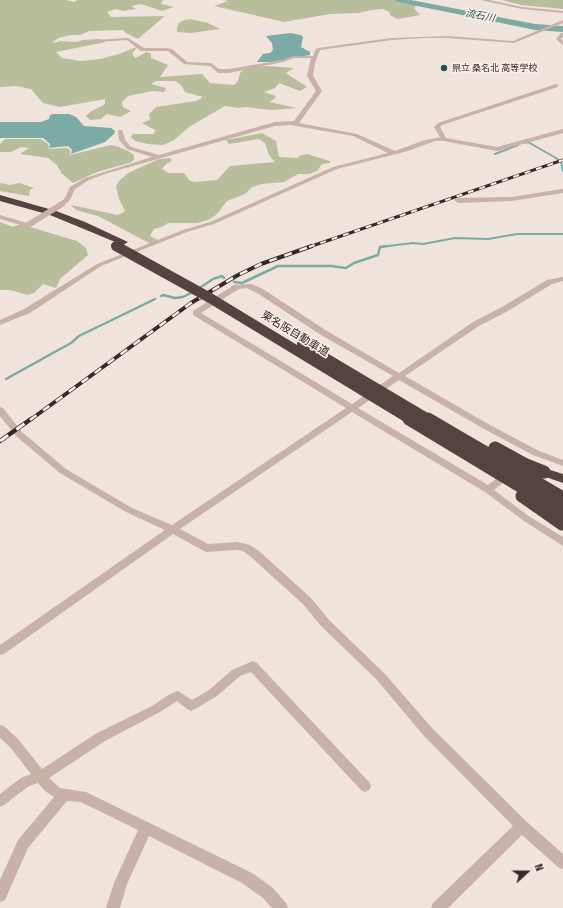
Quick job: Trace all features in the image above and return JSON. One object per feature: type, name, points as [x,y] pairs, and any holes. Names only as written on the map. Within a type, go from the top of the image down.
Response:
[{"type":"highway","name":"東名阪自動車道","points":[[0,198],[53,213],[82,224],[218,294],[563,498]]},
{"type":"highway","name":"東名阪自動車道","points":[[0,205],[75,228],[120,244],[563,512]]},
{"type":"highway","points":[[348,372],[365,378],[524,464],[563,479]]},
{"type":"highway","points":[[366,393],[385,410],[524,497],[563,524]]},
{"type":"street","points":[[483,0],[514,7],[563,12]]},
{"type":"street","points":[[292,124],[297,122],[319,90],[310,76],[312,63],[316,57],[316,51],[325,47],[392,39],[440,36],[514,42],[563,21]]},
{"type":"street","points":[[563,34],[558,39],[563,44]]},
{"type":"street","points":[[97,41],[128,39],[142,50],[170,50],[186,63],[208,64],[218,71],[229,71],[293,57],[316,57]]},
{"type":"street","points":[[444,139],[437,127],[444,122],[556,86]]},
{"type":"street","points":[[0,217],[28,224],[62,204],[68,199],[72,188],[87,179],[161,156],[275,124],[292,124],[355,135],[394,153]]},
{"type":"street","points":[[120,131],[122,140],[129,148],[139,152],[170,156]]},
{"type":"street","points":[[0,323],[27,311],[98,265],[153,245],[185,231],[212,223],[334,168],[416,147],[424,142],[444,139],[497,149],[563,131]]},
{"type":"street","points":[[457,200],[511,199],[563,191]]},
{"type":"street","points":[[0,651],[173,529],[476,324],[505,309],[550,282],[563,279]]},
{"type":"street","points":[[563,463],[536,452],[487,428],[324,333],[260,291],[248,286],[237,288],[196,313],[354,407],[488,490],[563,542]]},
{"type":"street","points":[[0,410],[19,434],[63,471],[129,510],[173,529],[206,548],[237,546],[246,548],[256,554],[308,602],[324,623],[381,678],[428,732],[522,826],[563,863]]},
{"type":"street","points":[[488,490],[536,452]]},
{"type":"street","points":[[0,801],[25,782],[41,776],[101,737],[156,709],[174,697],[178,696],[191,706],[213,693],[236,673],[253,666],[365,786]]},
{"type":"street","points":[[0,730],[14,743],[49,787],[64,795],[82,796],[247,878],[268,893],[281,908]]},
{"type":"street","points":[[0,895],[23,844],[64,795]]},
{"type":"street","points":[[438,908],[522,826]]},
{"type":"street","points":[[113,908],[120,884],[146,828]]},
{"type":"green space","points":[[0,0],[66,0],[74,2],[77,0],[163,0],[161,4],[174,7],[162,11],[141,4],[131,6],[136,9],[124,11],[116,9],[107,12],[111,17],[165,16],[138,39],[123,30],[89,31],[80,35],[71,35],[58,38],[52,43],[61,41],[76,42],[99,39],[106,42],[56,52],[62,58],[81,61],[100,59],[119,54],[139,46],[132,53],[135,58],[147,52],[151,54],[151,58],[168,65],[160,77],[202,74],[210,83],[234,85],[238,81],[240,73],[243,70],[253,67],[268,66],[294,68],[286,73],[307,87],[300,91],[279,83],[275,88],[264,92],[276,96],[269,102],[297,108],[270,110],[225,106],[189,127],[174,140],[163,145],[135,141],[131,137],[133,134],[154,134],[155,130],[142,123],[150,120],[149,114],[156,107],[196,101],[203,97],[185,92],[181,85],[175,81],[156,81],[151,84],[166,88],[164,92],[152,91],[128,96],[122,102],[123,107],[131,111],[120,117],[107,114],[101,119],[90,120],[86,116],[90,112],[105,104],[105,99],[60,107],[43,103],[31,89],[16,86],[0,87]]},
{"type":"green space","points":[[223,0],[393,0],[417,5],[414,8],[420,15],[398,19],[391,16],[389,12],[383,9],[359,13],[330,14],[284,22],[214,6],[228,1]]},
{"type":"green space","points":[[502,0],[563,0],[563,9],[521,5]]},
{"type":"green space","points":[[190,19],[208,23],[220,29],[191,33],[177,32],[179,23]]},
{"type":"green space","points":[[262,133],[276,141],[279,157],[298,158],[299,156],[307,154],[330,161],[330,163],[322,164],[317,171],[309,174],[298,174],[284,182],[262,184],[252,187],[245,194],[227,201],[216,215],[208,220],[197,223],[168,223],[162,227],[154,229],[150,236],[158,240],[151,244],[98,216],[76,210],[71,205],[118,215],[125,211],[119,199],[116,186],[119,181],[128,173],[159,159],[170,158],[172,161],[166,164],[162,169],[168,173],[184,173],[189,180],[194,182],[217,180],[230,166],[275,162],[269,155],[265,143],[259,139],[229,144],[226,140]]},
{"type":"green space","points":[[5,139],[41,139],[48,144],[49,149],[67,148],[70,150],[70,155],[111,145],[128,151],[134,155],[134,159],[132,162],[97,172],[73,183],[62,174],[57,165],[48,158],[20,154],[29,148],[21,147],[11,152],[0,152],[0,144]]},
{"type":"green space","points":[[0,183],[10,185],[19,183],[34,188],[30,190],[29,196],[0,191]]},
{"type":"green space","points":[[0,222],[13,227],[20,224],[77,241],[86,248],[88,255],[60,279],[56,288],[43,284],[34,293],[27,295],[10,290],[0,290]]},
{"type":"water","points":[[290,33],[301,35],[303,37],[301,47],[310,52],[310,55],[272,62],[257,62],[263,54],[270,53],[273,50],[272,43],[266,36]]},
{"type":"water","points":[[69,114],[76,117],[84,126],[111,128],[115,131],[114,134],[105,142],[71,154],[72,150],[68,146],[49,148],[50,144],[43,138],[0,138],[0,122],[41,122],[49,119],[50,115]]},
{"type":"waterway","name":"流石川","points":[[398,0],[535,27],[563,29]]},
{"type":"waterway","points":[[525,143],[528,142],[556,158],[561,162],[563,171]]},
{"type":"waterway","points":[[495,154],[518,145]]},
{"type":"waterway","points":[[380,247],[413,243],[423,244],[455,238],[488,239],[517,234],[563,234]]},
{"type":"waterway","points":[[380,247],[387,246]]},
{"type":"waterway","points":[[234,282],[242,283],[278,266],[331,266],[346,268],[354,263],[378,255],[380,247]]},
{"type":"waterway","points":[[198,289],[213,279],[222,276],[224,278]]},
{"type":"waterway","points":[[161,296],[163,295],[175,298],[183,297],[193,292]]},
{"type":"waterway","points":[[6,379],[71,343],[79,336],[155,299]]},
{"type":"railway","points":[[309,247],[563,160]]},
{"type":"railway","points":[[30,420],[191,303],[238,275],[261,264],[312,246]]},
{"type":"railway","points":[[0,441],[31,419]]},
{"type":"place","name":"県立 桑名北 高等学校","points":[[444,68]]}]
